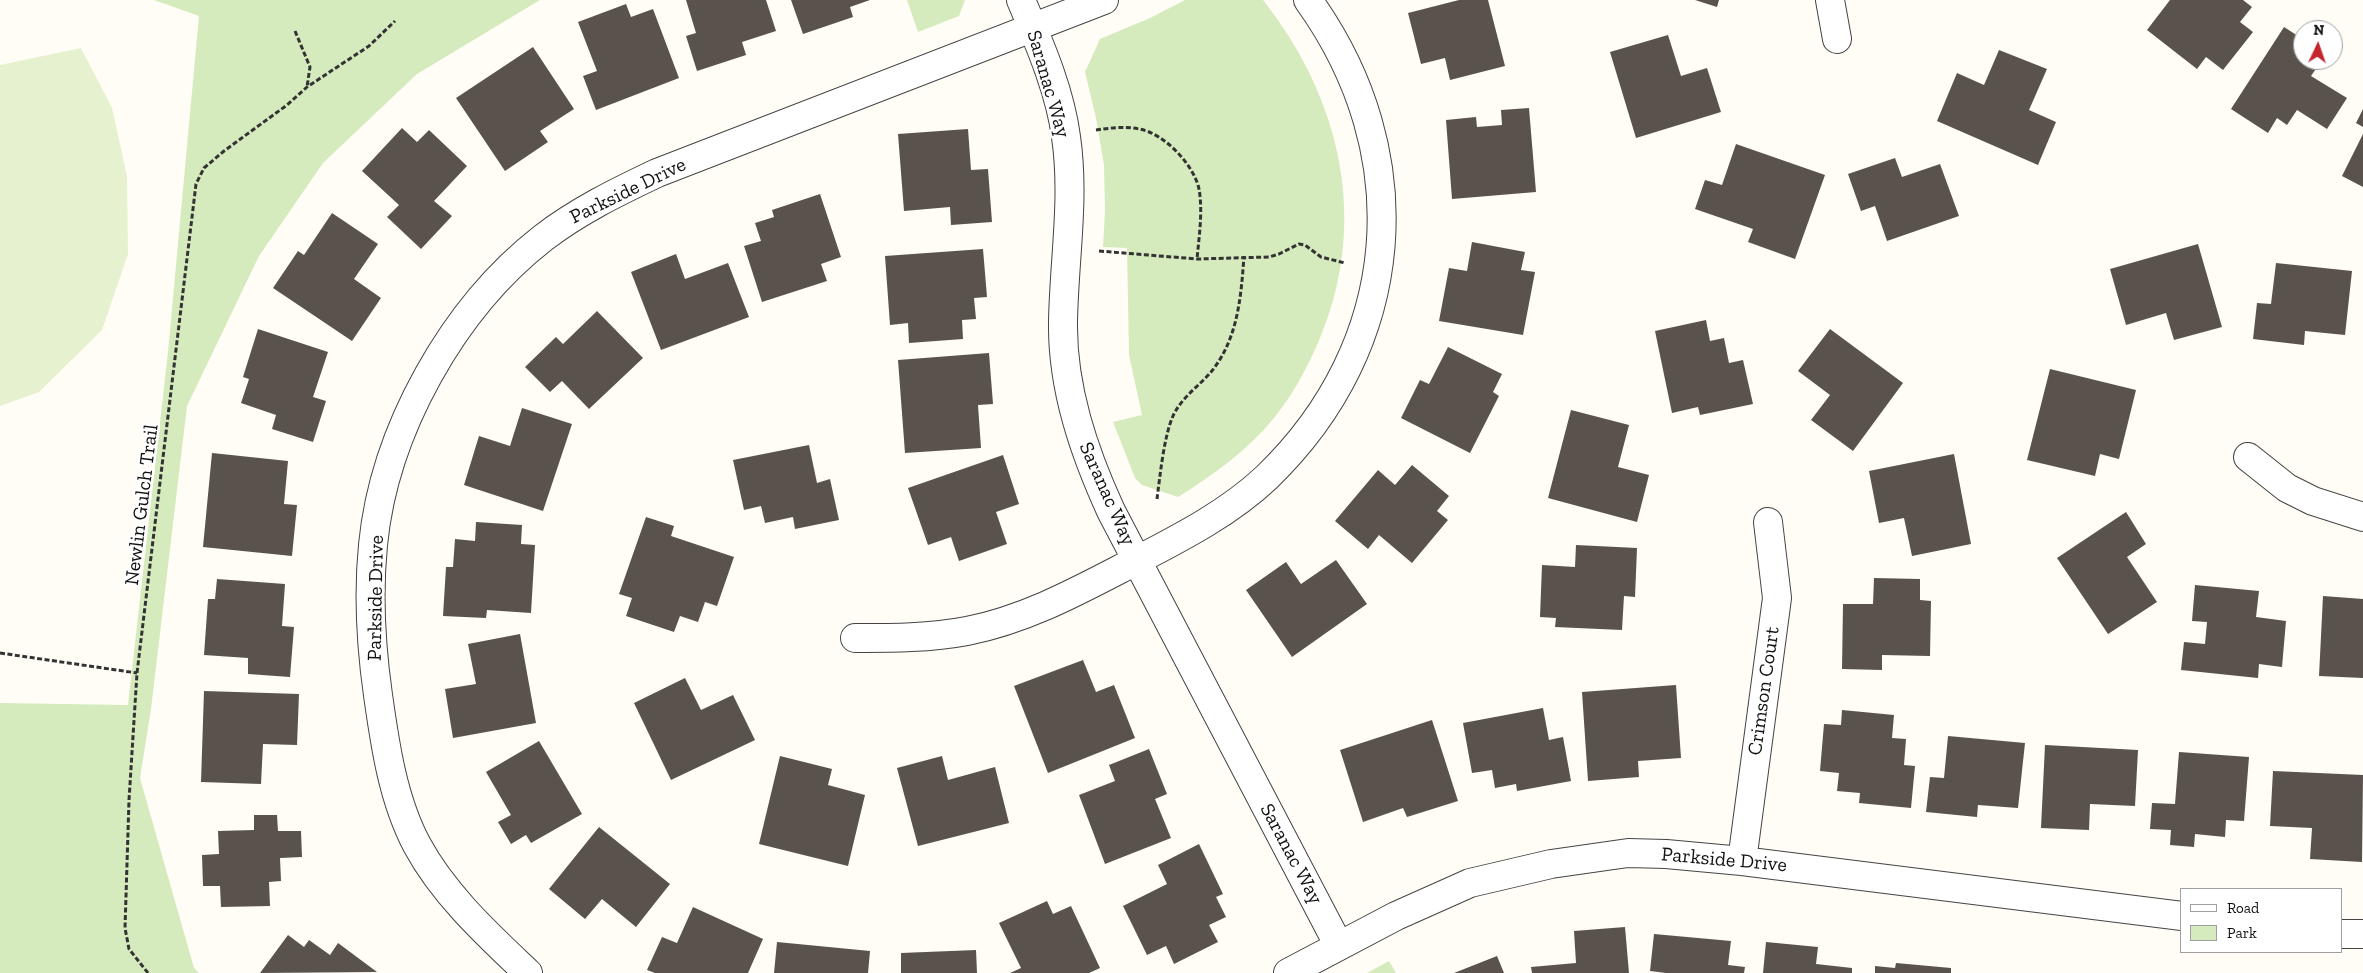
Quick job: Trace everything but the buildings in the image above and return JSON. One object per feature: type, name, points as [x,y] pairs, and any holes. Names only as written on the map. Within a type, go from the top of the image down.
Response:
[{"type":"street","name":"Saranac Way","points":[[1021,0],[1054,91],[1066,136],[1070,199],[1063,324],[1068,380],[1082,441],[1110,512],[1339,946]]},
{"type":"street","name":"Parkside Drive","points":[[528,973],[455,899],[435,874],[417,844],[400,805],[382,720],[375,675],[372,628],[373,545],[379,509],[392,460],[408,417],[425,383],[448,345],[487,292],[541,239],[570,218],[657,173],[1032,26],[1104,0]]},
{"type":"street","points":[[855,638],[926,637],[969,630],[1012,619],[1089,585],[1215,516],[1243,498],[1267,477],[1312,428],[1343,378],[1359,343],[1369,312],[1382,250],[1381,198],[1373,141],[1354,80],[1339,49],[1308,0]]},
{"type":"street","points":[[1830,0],[1837,39]]},
{"type":"street","points":[[2248,457],[2287,488],[2313,501],[2363,517]]},
{"type":"street","name":"Crimson Court","points":[[1742,860],[1777,598],[1768,522]]},
{"type":"street","name":"Parkside Drive","points":[[1288,973],[1434,897],[1470,883],[1509,872],[1628,853],[1742,860],[2180,916]]},
{"type":"street","points":[[2343,934],[2363,934]]},
{"type":"path","name":"Newlin Gulch Trail","points":[[148,973],[129,949],[125,928],[129,800],[137,673],[196,184],[204,168],[307,87],[369,46],[395,21]]},
{"type":"path","points":[[295,31],[310,66],[307,87]]},
{"type":"path","points":[[1095,130],[1126,128],[1148,131],[1171,148],[1191,170],[1196,180],[1200,198],[1197,259]]},
{"type":"path","points":[[1099,251],[1197,259],[1274,255],[1299,244],[1305,244],[1321,257],[1346,263]]},
{"type":"path","points":[[1157,499],[1173,416],[1185,399],[1211,371],[1232,335],[1240,305],[1244,256]]},
{"type":"path","points":[[0,654],[137,673]]},
{"type":"green space","points":[[154,0],[540,0],[417,74],[323,163],[259,256],[187,406],[151,709],[140,778],[194,968],[199,973],[0,973],[0,703],[128,705],[168,352],[199,16]]},
{"type":"green space","points":[[907,0],[965,0],[959,16],[918,32]]},
{"type":"green space","points":[[1185,0],[1263,0],[1290,39],[1312,79],[1329,121],[1340,164],[1344,209],[1342,253],[1334,298],[1309,363],[1281,410],[1264,430],[1217,471],[1178,497],[1142,485],[1135,478],[1113,422],[1142,415],[1129,355],[1127,248],[1103,247],[1105,211],[1104,165],[1096,118],[1085,72],[1100,39],[1150,18]]},
{"type":"green space","points":[[81,48],[112,108],[127,176],[128,254],[102,330],[39,392],[0,406],[0,65]]},
{"type":"green space","points":[[1389,961],[1396,973],[1367,973]]}]
